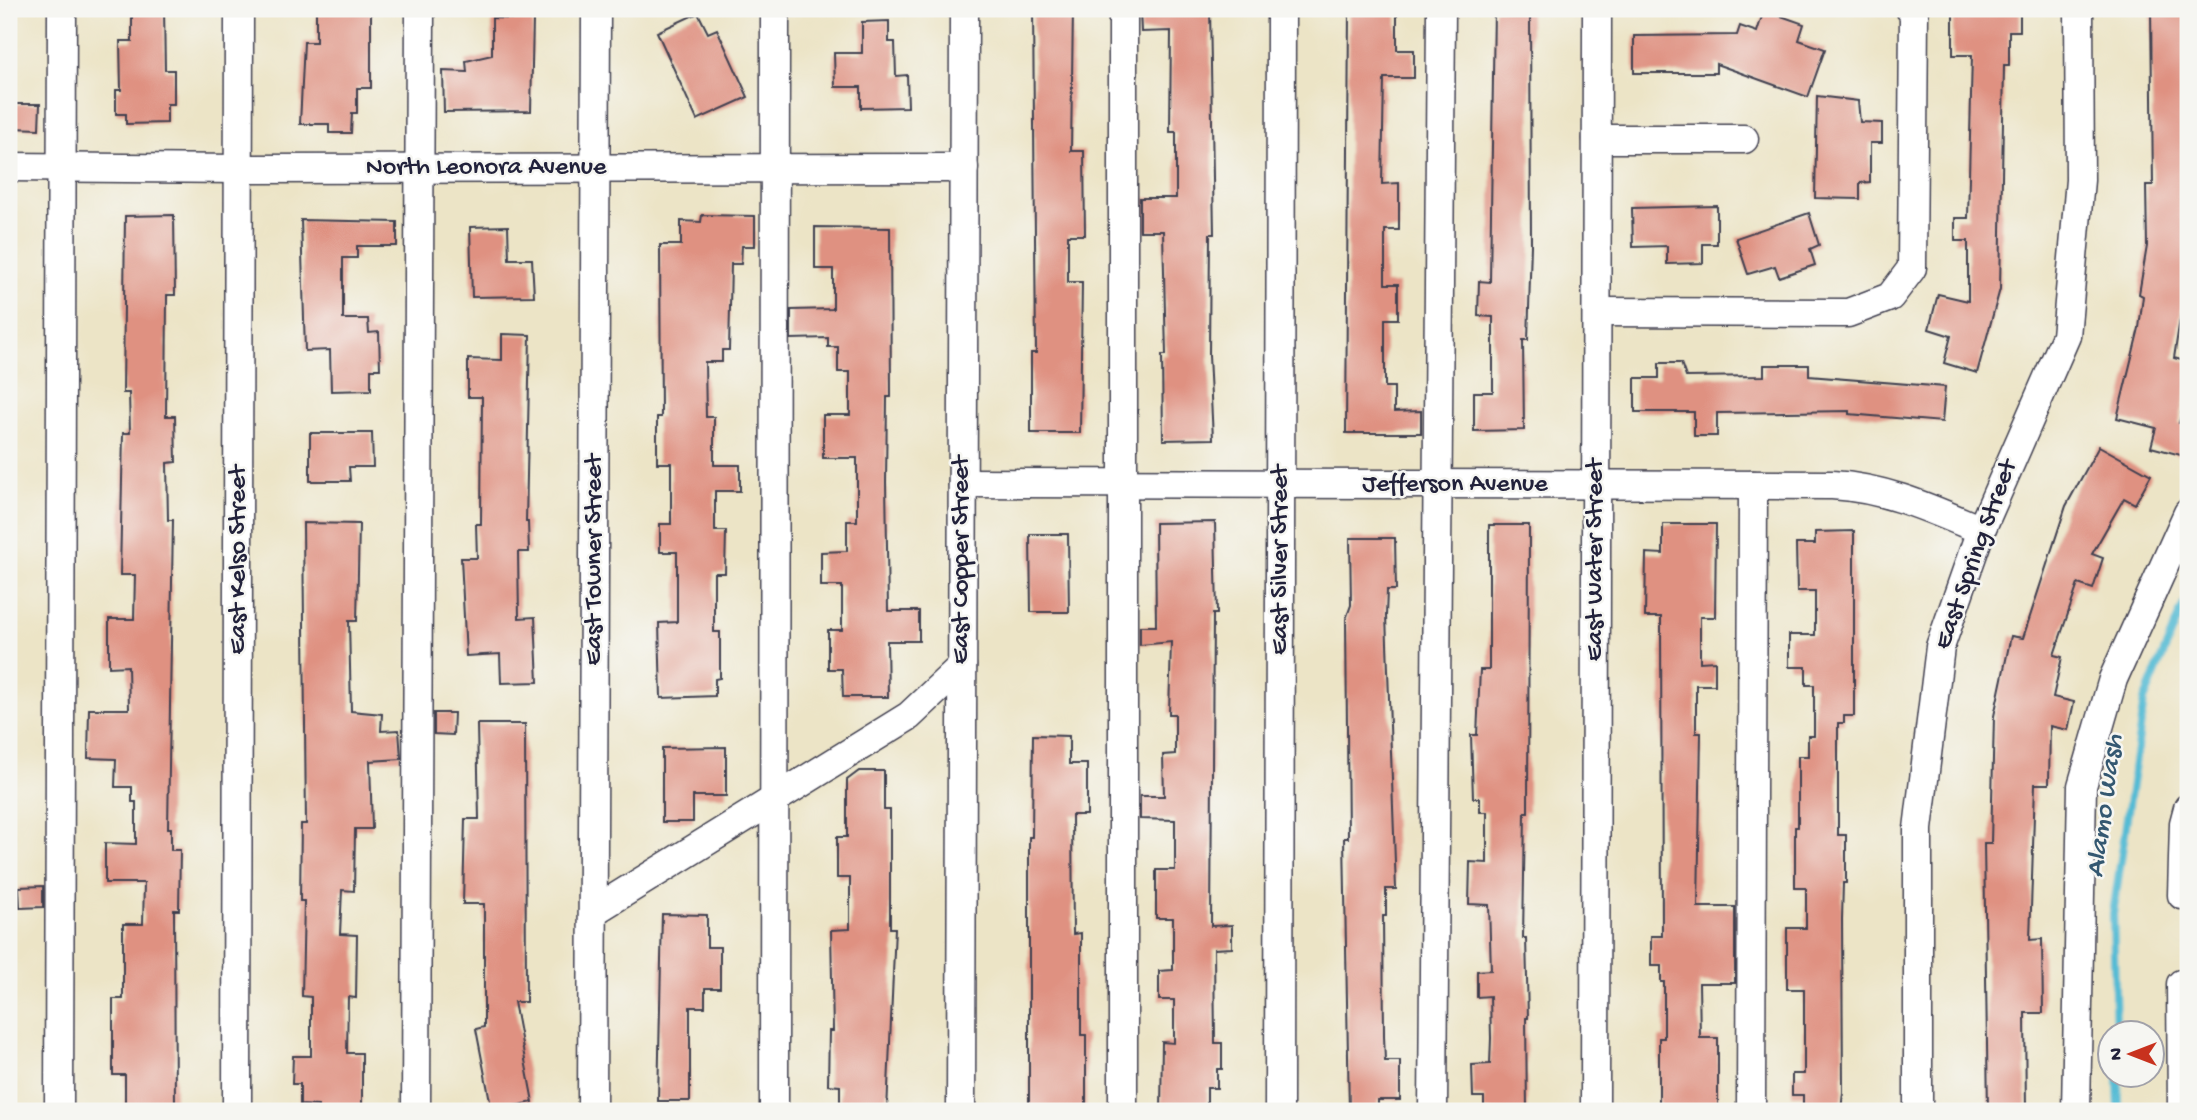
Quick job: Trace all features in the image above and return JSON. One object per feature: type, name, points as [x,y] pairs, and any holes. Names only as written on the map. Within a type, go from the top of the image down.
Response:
[{"type":"street","points":[[59,1111],[62,9]]},
{"type":"street","name":"East Kelso Street","points":[[237,1111],[239,9]]},
{"type":"street","points":[[416,1111],[420,9]]},
{"type":"street","name":"East Towner Street","points":[[592,1111],[596,9]]},
{"type":"street","points":[[774,1111],[775,9]]},
{"type":"street","name":"East Copper Street","points":[[961,1111],[964,9]]},
{"type":"street","points":[[1123,9],[1123,1111]]},
{"type":"street","name":"East Silver Street","points":[[1279,1111],[1282,9]]},
{"type":"street","points":[[1433,1111],[1441,9]]},
{"type":"street","name":"East Water Street","points":[[1595,1111],[1597,9]]},
{"type":"street","points":[[1597,312],[1848,313],[1889,297],[1912,268],[1914,14],[1910,9]]},
{"type":"street","name":"East Spring Street","points":[[1918,1111],[1918,828],[1940,647],[1981,530],[2066,336],[2080,180],[2079,9]]},
{"type":"street","points":[[1597,139],[1744,138]]},
{"type":"street","name":"North Leonora Avenue","points":[[9,167],[964,168]]},
{"type":"street","name":"Jefferson Avenue","points":[[963,483],[1832,485],[1878,490],[1903,497],[1981,530]]},
{"type":"street","points":[[1751,1111],[1753,485]]},
{"type":"street","points":[[2076,1111],[2082,786],[2113,679],[2188,513]]},
{"type":"street","points":[[594,911],[908,716],[962,666]]},
{"type":"street","points":[[2182,895],[2184,823],[2188,808]]},
{"type":"street","points":[[2181,984],[2182,1111]]},
{"type":"building","points":[[132,9],[164,9],[165,70],[174,70],[174,104],[167,104],[167,123],[126,124],[126,114],[116,114],[116,90],[121,90],[120,41],[132,41]]},
{"type":"building","points":[[316,9],[371,9],[371,88],[357,88],[357,113],[352,113],[351,133],[329,133],[329,124],[300,124],[304,42],[316,42]]},
{"type":"building","points":[[1033,9],[1073,9],[1071,151],[1084,151],[1085,235],[1068,235],[1068,282],[1082,282],[1080,433],[1031,433],[1031,353],[1036,353]]},
{"type":"building","points":[[1140,9],[1210,9],[1214,234],[1210,234],[1209,355],[1213,439],[1163,440],[1162,355],[1166,355],[1163,231],[1140,231],[1140,198],[1176,198],[1176,132],[1170,132],[1171,31],[1141,32]]},
{"type":"building","points":[[1349,9],[1397,9],[1397,50],[1414,50],[1414,78],[1384,78],[1382,184],[1399,183],[1399,230],[1385,230],[1385,284],[1398,284],[1398,319],[1385,319],[1385,387],[1394,387],[1394,412],[1421,411],[1421,433],[1346,433]]},
{"type":"building","points":[[1494,9],[1530,9],[1531,245],[1528,340],[1523,340],[1524,430],[1474,431],[1474,392],[1493,392],[1493,317],[1478,316],[1479,281],[1490,282]]},
{"type":"building","points":[[2020,9],[2020,31],[2009,31],[2009,65],[2004,65],[2000,289],[1977,373],[1944,363],[1951,336],[1929,329],[1938,294],[1968,301],[1968,241],[1955,241],[1955,218],[1968,218],[1972,55],[1953,55],[1953,11]]},
{"type":"building","points":[[2151,9],[2188,9],[2188,294],[2184,293],[2174,358],[2188,362],[2188,385],[2179,423],[2188,425],[2188,457],[2151,447],[2156,428],[2117,418],[2139,328],[2143,296],[2139,294],[2147,246],[2146,185],[2153,185]]},
{"type":"building","points":[[1764,10],[1804,24],[1799,40],[1825,49],[1808,97],[1716,64],[1716,73],[1634,73],[1634,36],[1737,35],[1740,26],[1757,32]]},
{"type":"building","points":[[698,13],[708,33],[717,29],[748,97],[697,120],[657,32]]},
{"type":"building","points":[[492,18],[533,19],[531,111],[444,112],[443,71],[467,72],[466,61],[492,55]]},
{"type":"building","points":[[889,21],[889,42],[895,42],[896,76],[907,75],[908,107],[861,108],[861,87],[835,87],[834,53],[862,53],[862,22]]},
{"type":"building","points":[[1817,96],[1858,101],[1860,122],[1882,123],[1882,143],[1870,143],[1870,182],[1860,183],[1860,199],[1815,198]]},
{"type":"building","points":[[14,104],[40,104],[39,129],[13,128]]},
{"type":"building","points":[[1717,206],[1717,244],[1703,244],[1703,263],[1667,264],[1667,246],[1633,247],[1632,208]]},
{"type":"building","points":[[1809,213],[1819,245],[1810,249],[1815,265],[1779,277],[1775,266],[1748,274],[1736,238]]},
{"type":"building","points":[[174,215],[175,295],[167,295],[166,416],[175,416],[176,462],[167,463],[168,520],[173,520],[168,828],[171,828],[171,850],[180,850],[179,910],[174,910],[175,1111],[125,1111],[125,1075],[113,1075],[113,999],[123,999],[123,924],[143,924],[144,883],[105,883],[105,843],[136,844],[136,802],[132,802],[132,787],[115,787],[116,759],[88,758],[89,709],[129,709],[128,666],[109,667],[109,619],[134,619],[135,575],[120,575],[123,433],[130,433],[129,393],[123,393],[125,216]]},
{"type":"building","points":[[702,215],[755,216],[755,246],[742,246],[741,264],[731,264],[729,350],[722,350],[722,362],[705,362],[706,417],[714,417],[714,465],[740,465],[740,491],[715,491],[715,531],[726,531],[725,573],[714,573],[714,632],[720,632],[720,678],[715,679],[715,696],[661,698],[659,623],[677,622],[677,552],[660,552],[660,524],[671,524],[671,463],[657,463],[657,417],[661,417],[660,245],[681,245],[681,221],[701,222]]},
{"type":"building","points":[[301,220],[397,222],[397,246],[357,246],[357,258],[343,258],[343,319],[368,319],[369,333],[379,332],[380,369],[371,369],[371,390],[331,391],[330,350],[305,351]]},
{"type":"building","points":[[508,226],[509,259],[532,259],[534,296],[472,297],[470,227]]},
{"type":"building","points":[[815,227],[890,228],[891,397],[887,397],[886,482],[888,611],[919,611],[919,641],[887,641],[888,697],[843,697],[842,669],[828,669],[828,630],[842,630],[842,586],[821,586],[821,552],[847,551],[847,521],[857,521],[857,458],[823,458],[823,415],[850,415],[850,372],[838,372],[838,347],[828,347],[828,338],[791,339],[791,310],[833,309],[833,269],[815,269]]},
{"type":"building","points":[[502,334],[530,335],[526,522],[529,552],[518,552],[519,618],[535,617],[538,682],[501,683],[500,654],[466,656],[461,558],[477,558],[476,524],[481,524],[482,397],[468,397],[468,359],[502,360]]},
{"type":"building","points":[[1659,363],[1681,363],[1686,377],[1764,376],[1764,365],[1809,365],[1809,376],[1945,387],[1942,422],[1849,414],[1849,411],[1717,413],[1717,436],[1694,436],[1694,412],[1635,412],[1635,378],[1659,378]]},
{"type":"building","points":[[310,433],[372,433],[373,467],[349,467],[350,481],[310,481]]},
{"type":"building","points":[[2099,446],[2151,475],[2135,504],[2124,498],[2092,554],[2103,558],[2093,589],[2078,584],[2054,655],[2062,657],[2053,697],[2074,702],[2068,730],[2050,726],[2049,784],[2035,784],[2030,940],[2042,939],[2043,1013],[2025,1013],[2026,1111],[1988,1111],[1984,843],[1991,843],[1994,716],[2011,636],[2023,638],[2066,506]]},
{"type":"building","points":[[1215,522],[1217,614],[1213,614],[1211,926],[1232,925],[1232,948],[1214,949],[1215,1043],[1222,1043],[1222,1069],[1217,1069],[1217,1088],[1207,1088],[1207,1111],[1161,1111],[1162,1042],[1174,1043],[1174,1000],[1159,1000],[1159,971],[1173,970],[1173,918],[1156,918],[1156,870],[1175,870],[1175,820],[1140,819],[1140,796],[1164,796],[1163,755],[1175,754],[1175,714],[1169,714],[1171,642],[1140,645],[1140,626],[1156,626],[1155,523]]},
{"type":"building","points":[[303,523],[359,524],[357,621],[349,621],[351,711],[382,714],[381,731],[399,730],[401,759],[370,761],[372,829],[355,829],[354,891],[342,890],[340,934],[357,935],[356,998],[348,997],[347,1053],[362,1053],[362,1108],[353,1107],[353,1111],[318,1111],[318,1106],[300,1105],[300,1084],[292,1084],[293,1056],[311,1056],[311,997],[302,996],[304,901],[300,901],[301,824],[306,824]]},
{"type":"building","points":[[1663,524],[1716,524],[1715,617],[1700,617],[1700,662],[1715,661],[1715,685],[1696,685],[1696,733],[1701,733],[1698,907],[1735,907],[1735,983],[1699,983],[1700,1038],[1718,1038],[1718,1111],[1659,1111],[1659,1038],[1664,1038],[1664,982],[1661,982],[1661,966],[1651,966],[1651,936],[1662,936],[1661,617],[1645,617],[1646,553],[1663,554]]},
{"type":"building","points":[[1489,525],[1529,525],[1528,812],[1525,812],[1523,938],[1526,938],[1528,1018],[1527,1111],[1484,1111],[1484,1097],[1473,1097],[1472,1065],[1490,1064],[1491,1038],[1490,996],[1477,997],[1477,971],[1491,970],[1489,905],[1469,904],[1470,862],[1487,863],[1487,812],[1480,812],[1480,798],[1473,798],[1471,735],[1477,735],[1480,670],[1489,670]]},
{"type":"building","points":[[1854,531],[1854,716],[1844,716],[1844,723],[1838,723],[1838,835],[1846,835],[1846,883],[1843,883],[1842,919],[1843,1092],[1841,1111],[1803,1111],[1803,1095],[1792,1095],[1792,1074],[1804,1074],[1804,989],[1787,989],[1787,928],[1806,928],[1806,888],[1795,888],[1795,827],[1798,827],[1798,756],[1808,756],[1808,736],[1814,736],[1814,685],[1806,685],[1806,667],[1789,667],[1789,635],[1815,635],[1815,591],[1797,591],[1796,544],[1815,544],[1815,532]]},
{"type":"building","points":[[1030,534],[1068,534],[1069,612],[1031,612]]},
{"type":"building","points":[[1350,538],[1395,538],[1396,590],[1387,590],[1386,616],[1396,889],[1386,889],[1386,916],[1383,916],[1384,1036],[1385,1061],[1400,1061],[1400,1100],[1378,1100],[1378,1111],[1349,1111],[1344,838],[1348,838],[1346,619],[1351,605]]},
{"type":"building","points":[[434,713],[454,713],[453,735],[434,734]]},
{"type":"building","points":[[477,724],[525,724],[526,1002],[514,1002],[533,1102],[492,1111],[476,1029],[484,1027],[484,904],[463,904],[465,819],[479,819]]},
{"type":"building","points":[[1033,735],[1069,736],[1069,764],[1087,764],[1087,815],[1072,815],[1073,934],[1081,933],[1081,1035],[1086,1035],[1086,1111],[1029,1111],[1029,837],[1032,837]]},
{"type":"building","points":[[726,747],[726,796],[693,796],[693,822],[662,822],[662,748]]},
{"type":"building","points":[[859,771],[884,771],[884,810],[890,810],[890,928],[895,928],[887,1111],[840,1111],[840,1086],[828,1085],[829,1031],[833,1031],[831,930],[850,929],[850,878],[837,878],[837,837],[847,837],[847,780]]},
{"type":"building","points":[[43,886],[43,907],[20,908],[19,887]]},
{"type":"building","points":[[662,914],[707,915],[707,947],[720,947],[720,988],[705,988],[705,1007],[690,1007],[690,1101],[658,1101]]},
{"type":"waterway","name":"Alamo Wash","points":[[2116,1018],[2113,914],[2144,701],[2188,594]]},
{"type":"waterway","name":"Alamo Wash","points":[[2118,1088],[2119,1111]]}]
